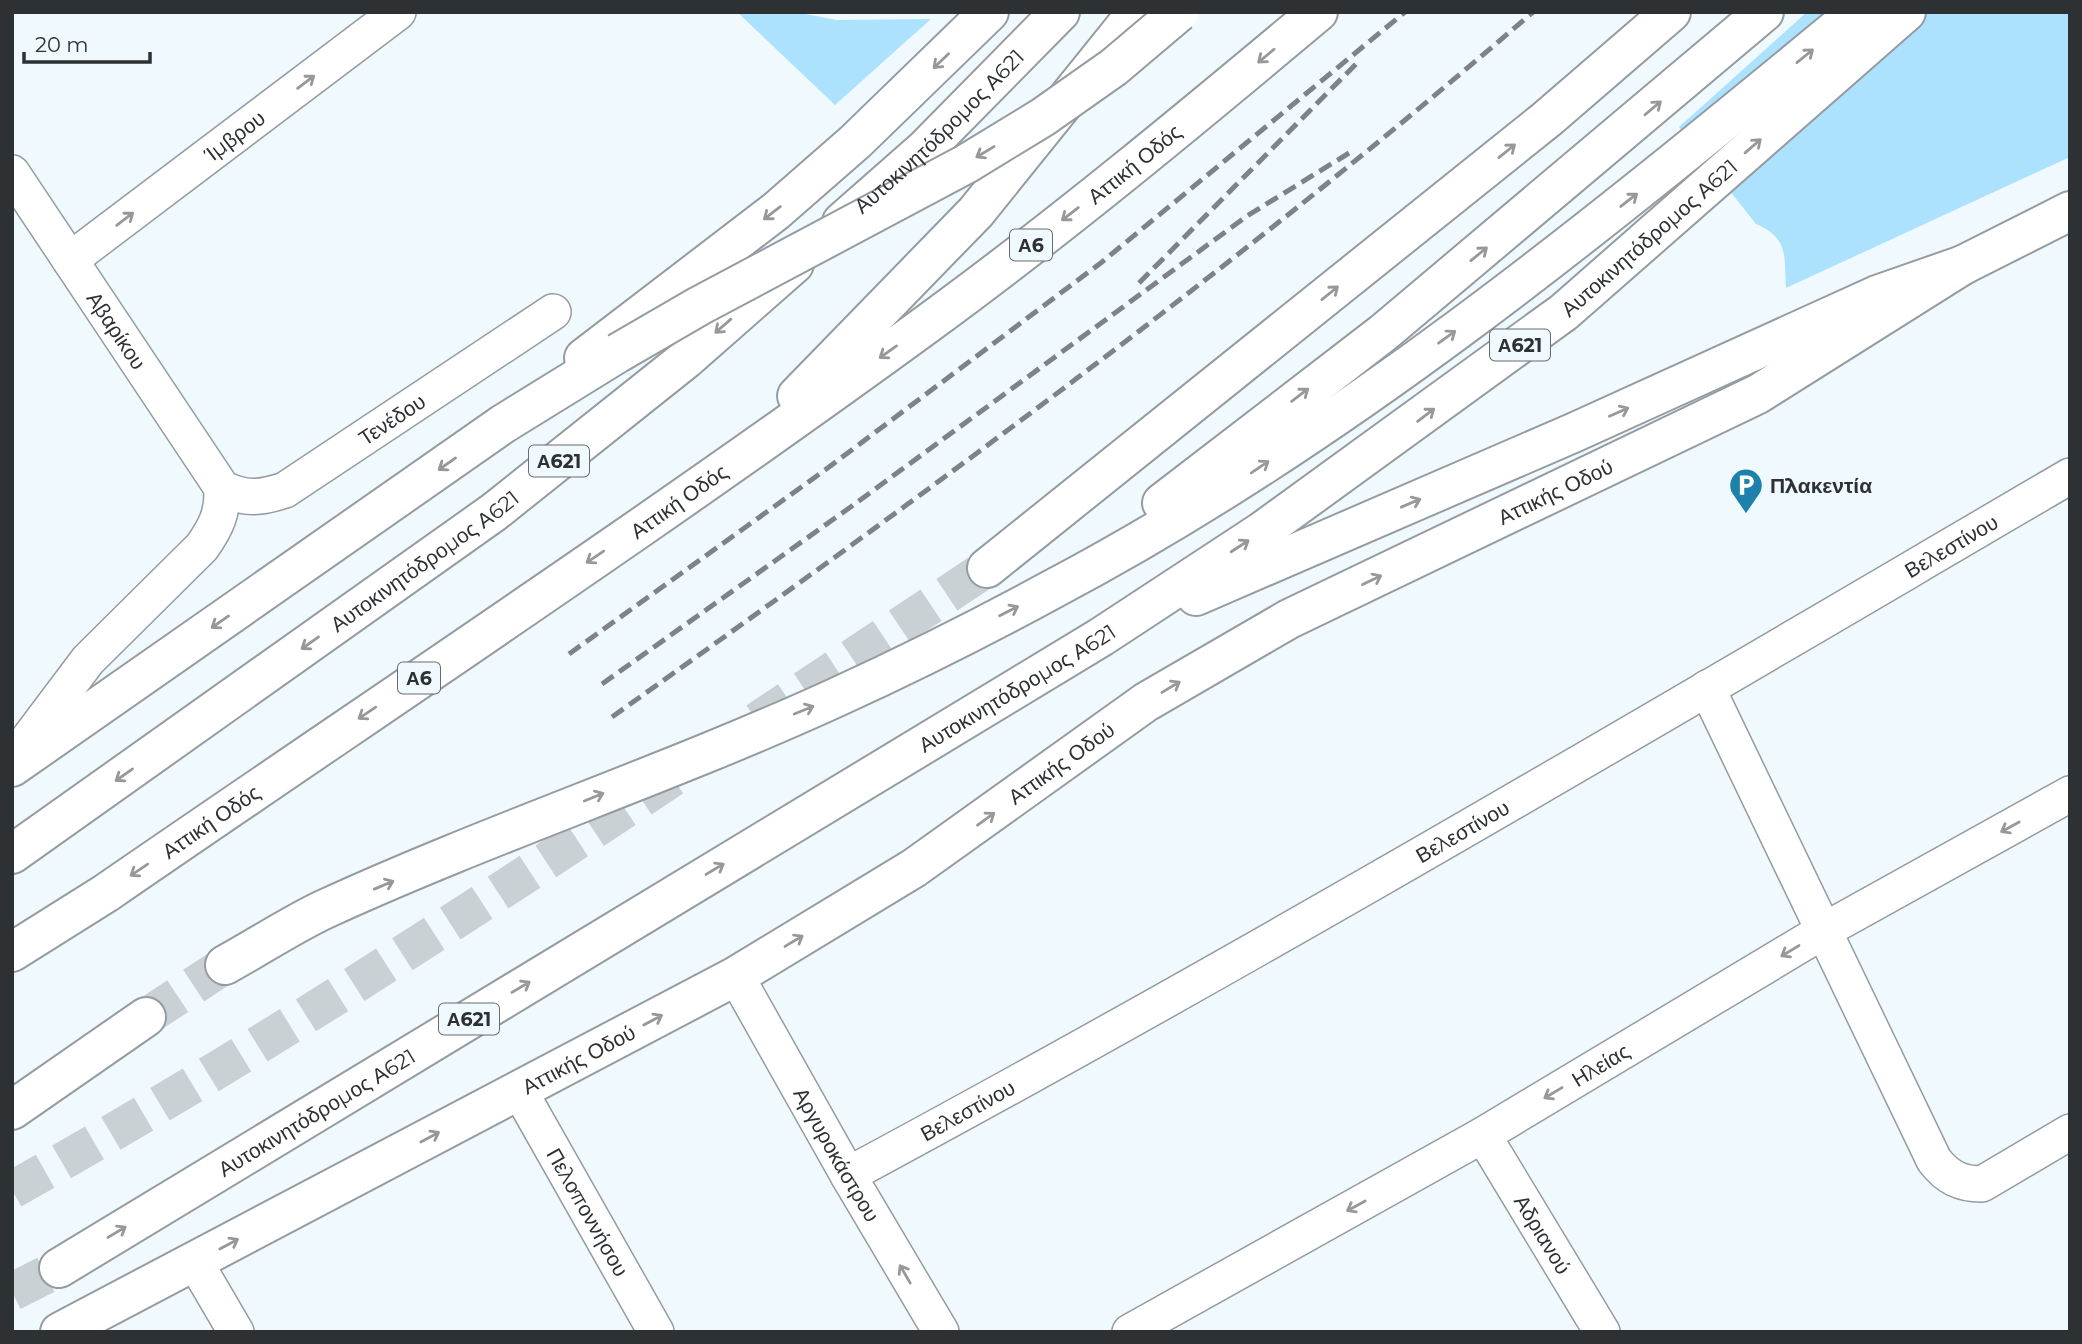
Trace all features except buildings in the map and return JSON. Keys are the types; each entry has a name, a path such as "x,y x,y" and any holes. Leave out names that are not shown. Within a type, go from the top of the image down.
{"main road":[{"path":"503,425 607,339 776,211 855,142 989,12"},
{"name":"Αυτοκινητόδρομος Α621","path":"12,854 494,513 643,393 925,149 1060,12"},
{"path":"732,463 976,212 1137,12"},
{"path":"12,767 503,425 699,306 966,164 1043,117 1114,67 1179,12"},
{"name":"Αττική Οδός","path":"12,952 117,885 732,463 925,326 1056,225 1318,12"},
{"path":"987,568 1547,119 1671,12"},
{"path":"1054,589 1383,333 1764,12"},
{"path":"225,965 321,911 835,698 1054,589 1244,477 1439,343 1632,198 1857,12"},
{"name":"Αυτοκινητόδρομος Α621","path":"59,1268 1101,638 1283,516 1564,312 1906,12"},
{"name":"Αττικής Οδού","path":"60,1332 736,976 914,868 1146,702 1229,652 1289,619 1758,394 1885,311 1963,265 2070,211"},
{"path":"1101,638 1573,432 1877,295 1963,265"},
{"path":"12,1110 146,1017"}],"street":[{"name":"Ίμβρου","path":"70,260 398,12"},
{"name":"Αβαρίκου","path":"12,173 222,488"},
{"name":"Τενέδου","path":"222,488 239,497 261,498 285,490 553,312"},
{"name":"Βελεστίνου","path":"848,1175 1283,933 2070,476"},
{"path":"12,761 88,660 202,547 220,517 222,488"},
{"path":"1707,688 1934,1160 1955,1180 1982,1184 2070,1132"},
{"name":"Ηλείας","path":"1130,1332 1483,1135 1825,930 2070,794"},
{"name":"Αργυροκάστρου","path":"736,976 848,1175 941,1332"},
{"name":"Πελοποννήσου","path":"519,1090 656,1332"},
{"name":"Αδριανού","path":"1483,1135 1602,1332"},
{"path":"195,1262 236,1332"}],"shaded area":[{"path":"737,12 795,12 837,20 931,19 835,105"},
{"path":"1807,12 2070,12 2070,157 1786,288 1783,249 1779,242 1767,229 1756,224 1679,127"}],"tunnel":[{"path":"757,721 987,568"},
{"path":"12,1190 182,1091 349,988 678,774"},
{"path":"146,1017 225,965"},
{"path":"12,1292 59,1268"}],"railway":[{"path":"569,654 825,470 1102,262 1405,12"},
{"path":"612,717 965,462 1196,287 1422,106 1533,12"},
{"path":"1139,283 1356,64"},
{"path":"602,684 852,506 1247,216 1349,153"}],"place":[{"name":"Πλακεντία","path":"1746,515"}]}
